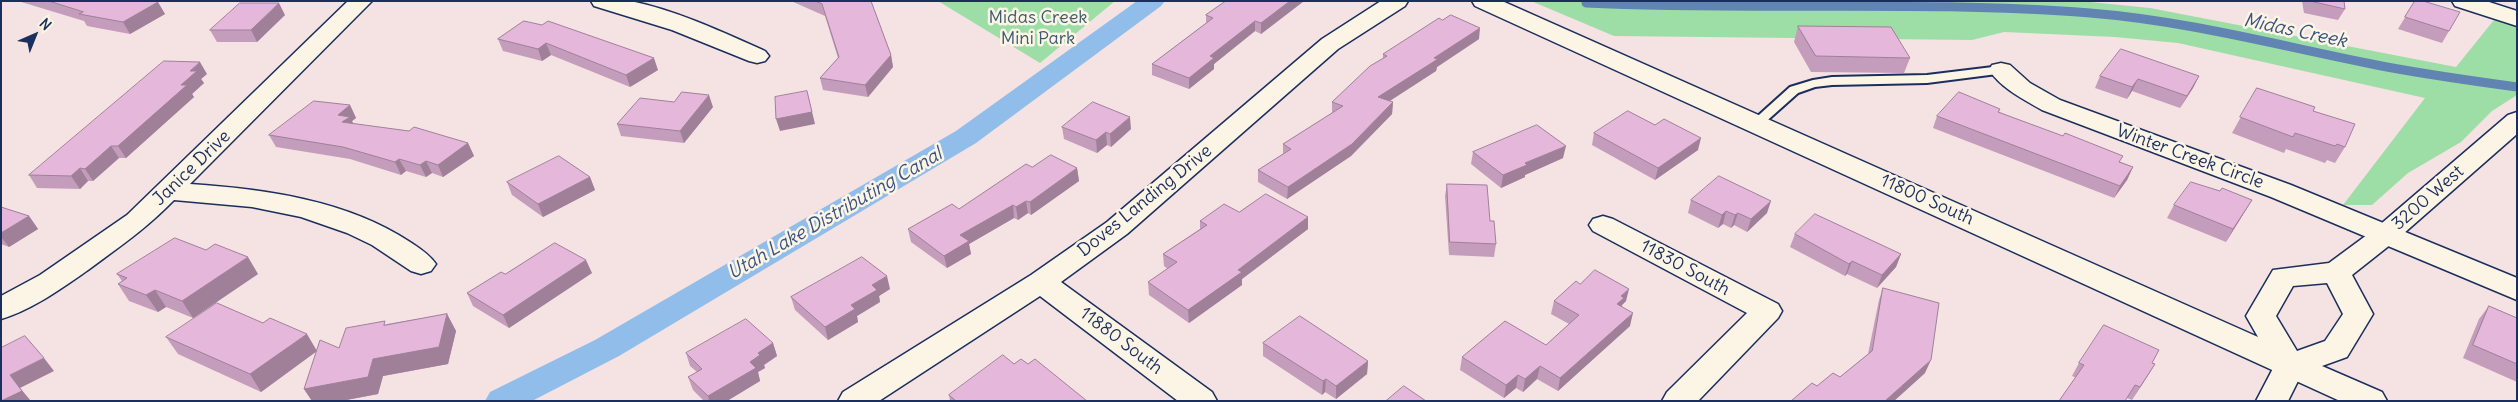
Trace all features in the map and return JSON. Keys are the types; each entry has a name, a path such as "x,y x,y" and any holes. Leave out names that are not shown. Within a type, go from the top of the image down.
{"street":[{"name":"Janice Drive","path":"1,309 94,253 137,221 361,1"},
{"path":"602,1 706,32 757,56"},
{"name":"Doves Landing Drive","path":"854,401 1041,282 1123,223 1330,44 1397,1"},
{"name":"11800 South","path":"1483,1 2371,401"},
{"path":"2463,1 2517,19"},
{"name":"Winter Creek Circle","path":"2001,70 2021,88 2051,106 2281,191 2517,290"},
{"name":"3200 West","path":"2336,272 2385,235 2517,120"},
{"path":"170,190 251,197 322,213 383,239 421,264"},
{"name":"11830 South","path":"1604,225 1767,311 1678,401"},
{"path":"2272,401 2290,365 2336,349 2358,314 2336,272 2283,277 2261,316 2290,365"},
{"name":"11880 South","path":"1041,282 1201,401"}],"lane":[{"path":"1756,123 1794,90 1813,84 1832,81 1926,79 2001,70"}],"green space":[{"name":"Midas Creek Mini Park","path":"938,1 1115,1 1040,63"},
{"path":"1531,1 2080,1 2150,8 2456,67 2494,20 2517,27 2517,95 2492,111 2461,142 2408,173 2372,205 2343,205 2425,98 2178,43 2115,37 2004,32 1972,40 1614,36"}],"building":[{"path":"49,1 158,2 123,22 79,14 83,12"},
{"path":"815,1 871,1 891,55 865,85 820,78 839,57 822,4"},
{"path":"1226,1 1290,1 1261,23 1255,21 1210,56 1214,58 1189,78 1152,64 1213,18 1206,15"},
{"path":"2310,1 2344,1 2345,9"},
{"path":"2415,1 2423,1 2460,12 2449,31 2405,17"},
{"path":"240,3 279,3 251,30 210,30"},
{"path":"1451,15 1480,28 1434,58 1438,59 1378,97 1393,102 1352,144 1288,187 1258,170 1291,149 1283,144 1343,106 1332,102 1370,66 1387,56 1383,54 1439,18 1442,20"},
{"path":"524,21 542,25 548,21 654,58 626,75 546,43 538,49 498,39"},
{"path":"1798,26 1891,27 1910,58 1816,56"},
{"path":"2121,49 2199,76 2187,96 2138,79 2132,87 2100,76"},
{"path":"164,61 200,62 190,71 197,71 181,85 187,85 118,146 111,146 85,169 80,168 71,176 29,175"},
{"path":"2257,88 2315,107 2313,111 2355,124 2345,147 2337,144 2335,146 2295,133 2293,137 2240,117"},
{"path":"807,91 812,112 776,119 775,97"},
{"path":"682,92 709,95 680,131 617,124 640,98 674,102"},
{"path":"1959,92 2000,109 1998,112 2063,136 2065,133 2123,156 2119,162 2133,167 2120,186 1937,116"},
{"path":"314,101 350,105 338,115 350,117 342,122 409,131 414,127 468,143 438,165 426,161 420,165 399,159 395,162 343,147 269,135"},
{"path":"1093,102 1130,117 1110,134 1106,132 1096,140 1062,127"},
{"path":"1628,111 1655,125 1664,119 1701,138 1658,168 1594,133"},
{"path":"1537,125 1566,146 1525,163 1527,165 1503,175 1473,152"},
{"path":"1051,155 1077,168 1030,202 1026,201 1016,207 1013,205 960,235 969,241 944,256 908,229 952,204 959,209 1026,164 1032,167"},
{"path":"559,156 590,177 538,204 507,182"},
{"path":"1719,176 1771,201 1751,219 1738,213 1735,215 1726,211 1722,215 1691,200"},
{"path":"2191,182 2220,191 2222,188 2252,200 2233,229 2174,205"},
{"path":"1447,184 1487,185 1490,221 1494,221 1496,244 1450,242"},
{"path":"1266,194 1308,217 1238,270 1242,272 1188,310 1148,282 1177,262 1163,254 1207,225 1200,221 1224,204 1239,212"},
{"path":"1,207 29,216 1,233"},
{"path":"1815,214 1901,254 1882,275 1852,261 1849,264 1795,234"},
{"path":"175,238 206,250 215,244 248,257 182,301 155,290 146,295 118,284 127,278 117,274"},
{"path":"555,243 586,260 503,315 467,293 501,272 505,274"},
{"path":"862,257 887,276 872,285 877,290 851,305 855,309 825,327 791,297"},
{"path":"1595,270 1629,289 1621,296 1624,298 1617,304 1633,313 1560,378 1540,366 1525,379 1518,375 1506,385 1462,357 1505,321 1546,345 1579,315 1554,301 1576,281 1580,284"},
{"path":"1883,288 1939,303 1931,360 1885,401 1791,401 1812,383 1817,386 1833,373 1840,377 1872,351"},
{"path":"217,303 263,323 270,318 307,334 250,374 166,337"},
{"path":"2489,306 2517,318 2517,364 2473,345"},
{"path":"447,314 439,347 373,359 368,377 304,389 320,340 339,348 346,328 385,321 384,325"},
{"path":"1300,316 1368,361 1336,386 1326,379 1323,381 1263,343"},
{"path":"746,319 773,343 758,353 760,355 750,362 756,368 708,396 688,377 702,369 686,353"},
{"path":"2104,325 2159,350 2152,363 2155,364 2140,387 2135,385 2125,401 2059,401 2084,365 2079,363"},
{"path":"25,336 44,358 10,375 22,391 1,401 1,348"},
{"path":"1003,355 1014,364 1021,359 1028,364 1035,359 1087,401 956,401 949,395"},
{"path":"1404,386 1426,401 1386,401"}],"waterway":[{"name":"Utah Lake Distributing Canal","path":"502,401 607,348 966,137 1153,1"},
{"name":"Midas Creek","path":"1586,3 1712,6 1964,7 2090,13 2165,22 2387,67 2517,87"}]}
